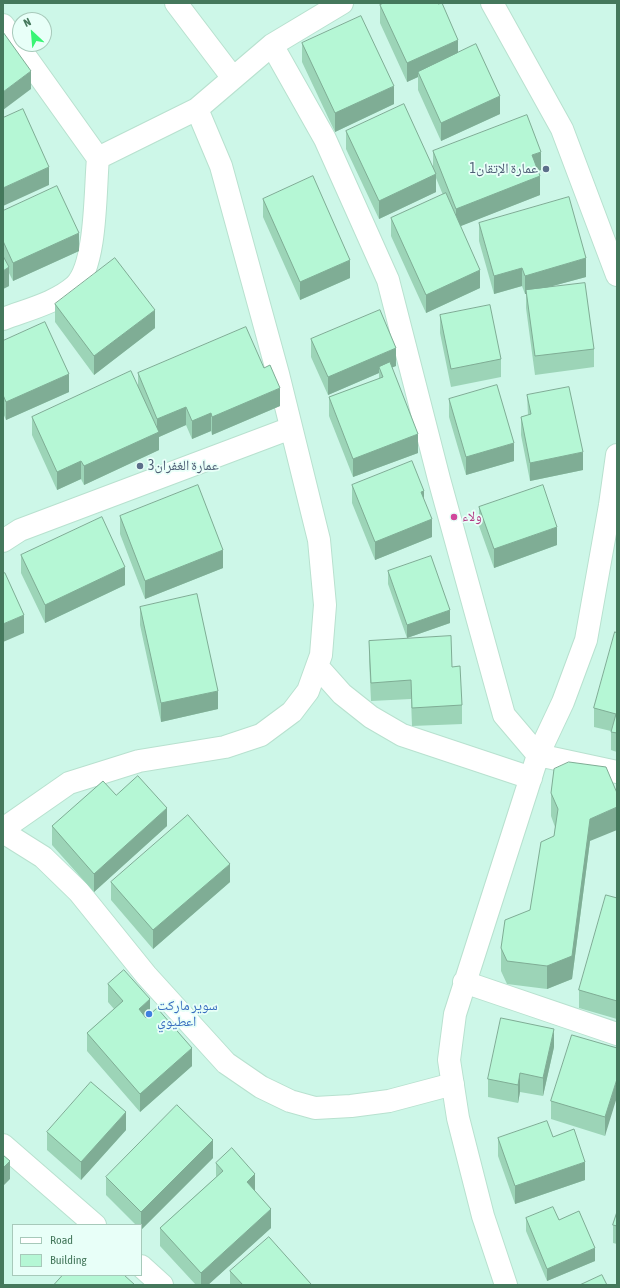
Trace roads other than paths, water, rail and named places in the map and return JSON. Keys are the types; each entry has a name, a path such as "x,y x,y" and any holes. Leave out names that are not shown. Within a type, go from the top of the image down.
{"street":[{"path":"176,3 234,78"},
{"path":"98,158 197,109 272,45 342,3"},
{"path":"492,3 562,128 617,275"},
{"path":"3,26 98,158 90,255 85,272 76,285 62,296 3,320"},
{"path":"272,45 325,139 388,280 439,479 504,715 538,755 617,772"},
{"path":"3,829 69,783 139,761 225,747 261,735 292,712 308,691 321,655 325,605 319,547 291,428 221,166 197,109"},
{"path":"3,541 20,530 291,428"},
{"path":"506,1285 483,1216 458,1118 450,1060 455,1014 538,755 563,702 586,640 614,506 617,455"},
{"path":"317,666 342,694 371,717 402,735 531,778"},
{"path":"3,832 43,857 79,892 146,975 226,1063 260,1087 290,1101 315,1108 351,1106 389,1101 453,1084"},
{"path":"464,982 617,1034"},
{"path":"3,1144 94,1224"},
{"path":"142,1267 162,1285"}],"place":[{"name":"عمارة الإتقان1","path":"546,169"},
{"name":"عمارة الغفران3","path":"140,466"},
{"name":"ولاء","path":"454,517"},
{"name":"سوير ماركت اعطيوي","path":"149,1014"}]}
